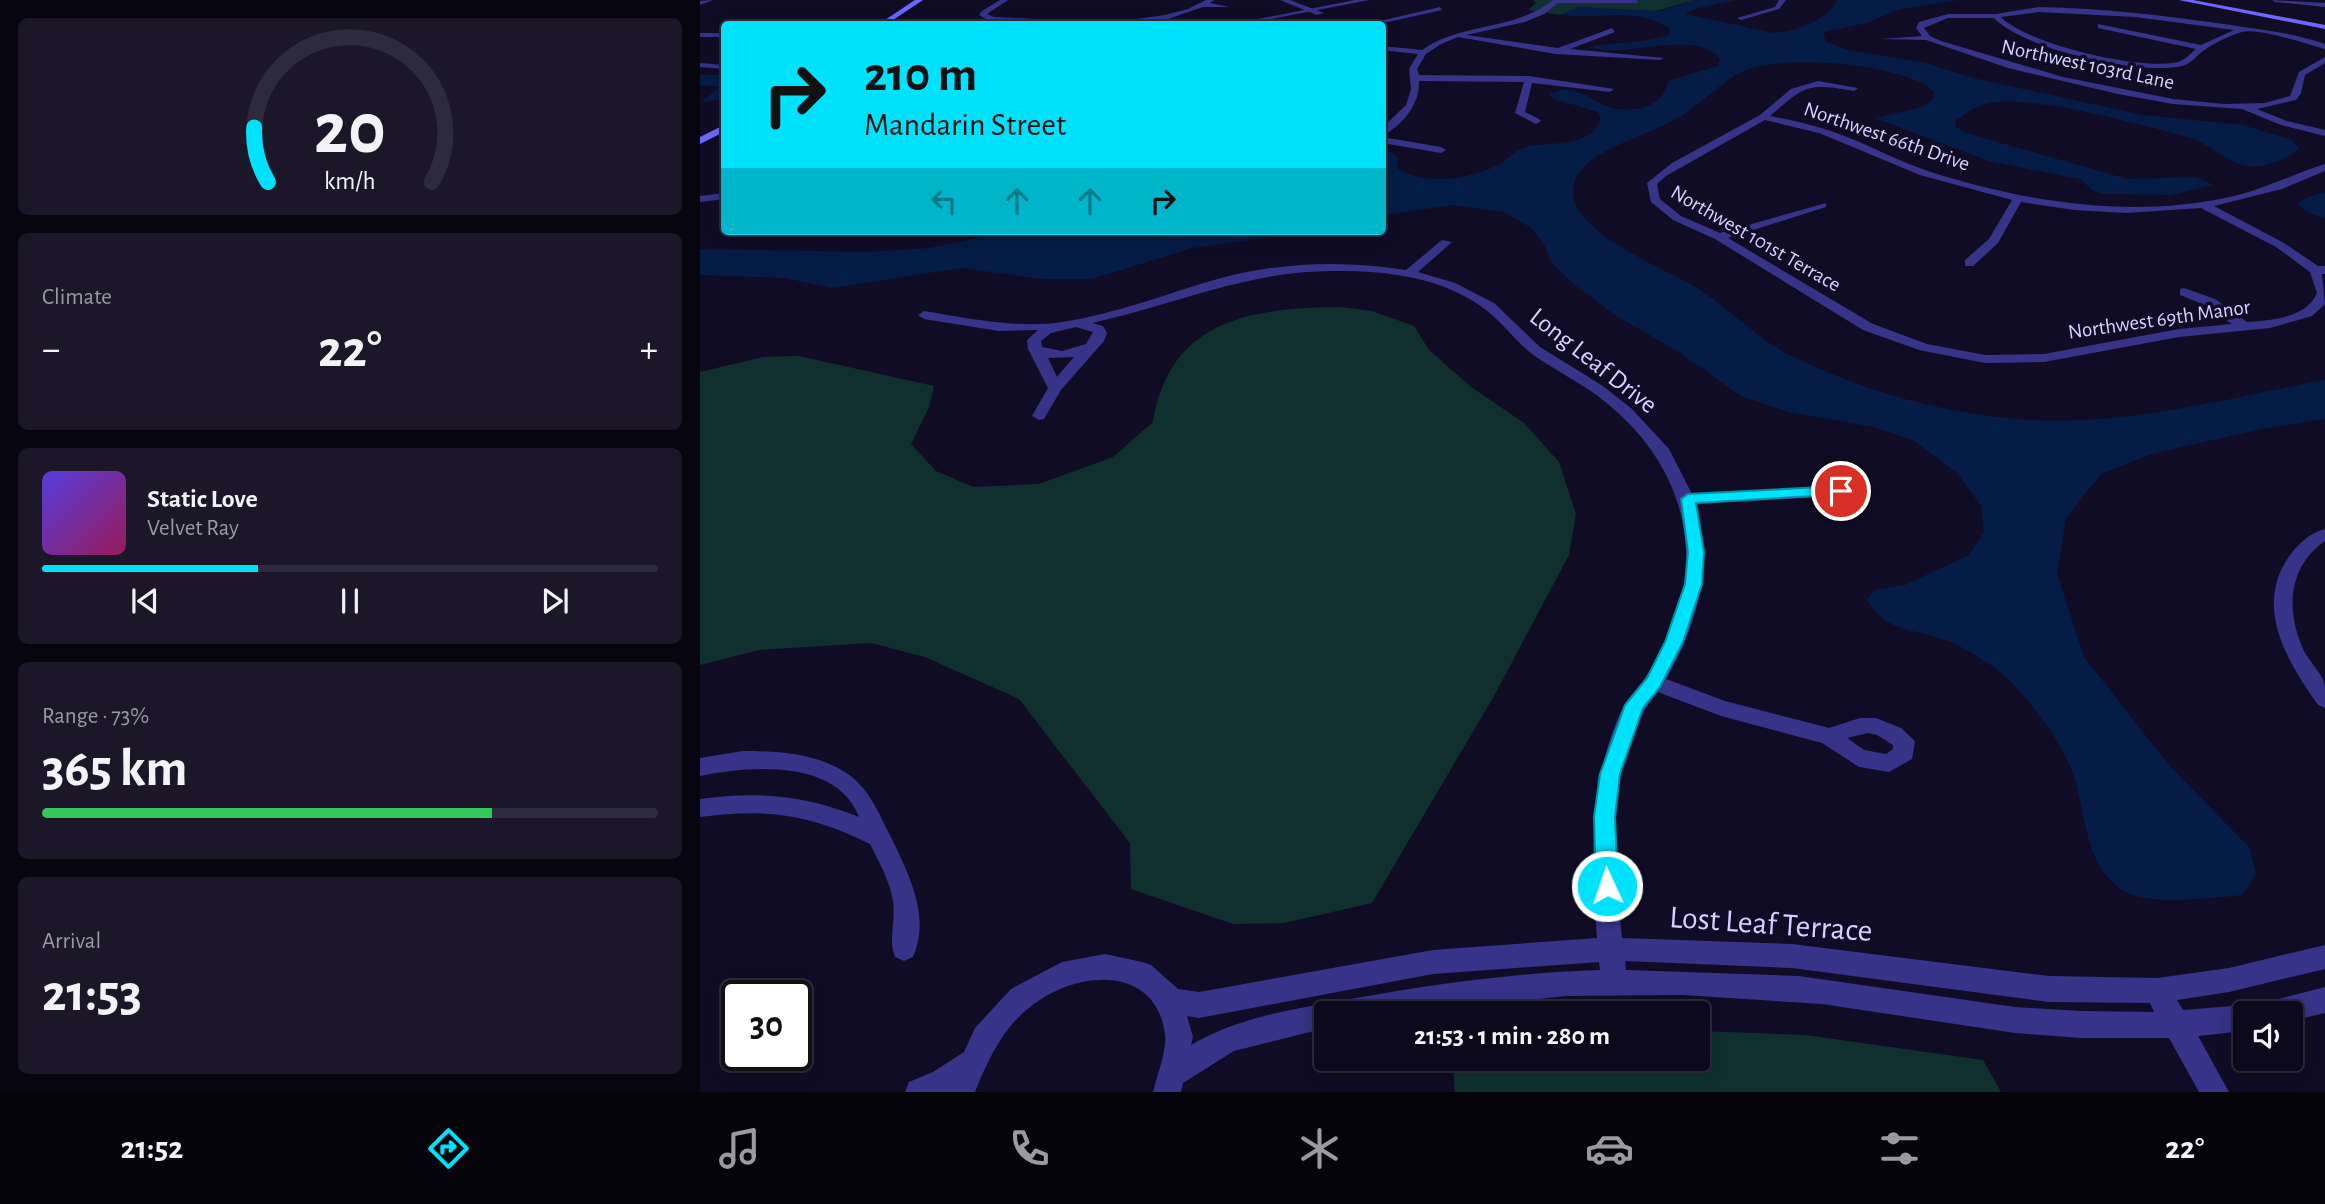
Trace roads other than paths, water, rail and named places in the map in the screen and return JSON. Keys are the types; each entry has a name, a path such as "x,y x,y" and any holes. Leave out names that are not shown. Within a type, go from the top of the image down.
{"main road":[{"path":"888,21 920,0"},
{"path":"902,21 934,0"},
{"path":"2182,0 2325,26"},
{"path":"2197,0 2325,26"},
{"path":"700,130 721,119"},
{"path":"700,141 721,130"}],"street":[{"path":"700,4 709,0"},
{"path":"993,19 983,15 984,12 1005,0"},
{"path":"1283,0 1323,11"},
{"path":"1299,0 1323,11"},
{"path":"1257,21 1323,11 1366,0"},
{"path":"1386,48 1422,52 1458,36 1522,20 1547,10 1556,1 1610,0 1623,5 1635,3 1634,0"},
{"path":"1741,18 1777,8 1783,0"},
{"path":"2275,0 2325,5"},
{"path":"1274,21 1376,1"},
{"path":"2241,30 2202,48 2178,65 2140,64 2039,42 2001,25 1996,16 2004,9 2027,3 2080,1 2143,9 2325,47"},
{"path":"1117,21 1142,20 1207,3 1226,7"},
{"path":"1385,21 1440,9"},
{"name":"Northwest 103rd Lane","path":"1927,38 1920,28 1922,24 1936,18 1962,15 1996,16"},
{"path":"985,21 1030,21"},
{"path":"2101,26 2202,48"},
{"path":"1556,52 1612,30"},
{"path":"700,35 721,34"},
{"path":"1458,36 1556,52 1660,58"},
{"name":"Northwest 103rd Lane","path":"1885,39 1927,38 1972,56 2029,71 2164,99 2245,107"},
{"path":"1386,130 1407,112 1415,99 1416,78 1413,69 1422,52"},
{"path":"2245,107 2293,98 2298,94 2299,79 2325,59"},
{"path":"700,64 721,65"},
{"path":"2309,70 2325,73"},
{"path":"1416,78 1529,79 1610,89"},
{"path":"1529,79 1520,113 1536,121"},
{"name":"Northwest 101st Terrace","path":"1854,88 1825,83 1802,85 1763,117 1724,142 1660,174 1652,183 1655,200 1663,209 1719,237 1868,327 1954,355"},
{"path":"2245,107 2284,123 2325,133"},
{"name":"Northwest 66th Drive","path":"1763,117 1832,134 1953,182 2019,197 2126,208 2204,205 2287,183 2325,167"},
{"path":"1386,141 1441,150"},
{"name":"Northwest 66th Drive","path":"2287,183 2325,155"},
{"path":"700,200 721,196"},
{"path":"1969,263 1994,241 2019,197"},
{"path":"1719,237 1822,205"},
{"path":"2204,205 2280,245 2320,270"},
{"path":"1408,274 1446,242"},
{"name":"Long Leaf Drive","path":"1055,326 1157,301 1220,280 1284,269 1349,267 1408,274 1446,286 1486,304 1528,344 1606,394 1664,452 1688,499 1696,552 1693,584 1687,612 1654,682 1635,705 1610,774 1605,817 1614,982"},
{"name":"Northwest 69th Manor","path":"1954,355 1985,359 2044,358 2121,342 2290,320 2319,303 2323,293 2320,270"},
{"path":"2184,292 2210,302 2244,327"},
{"name":"Long Leaf Drive","path":"1039,416 1055,388 1096,341 1157,301"},
{"path":"924,315 999,327 1055,326"},
{"path":"999,327 1036,349 1066,354 1096,341 1098,329 1076,323"},
{"path":"1055,326 1038,335 1036,349 1055,388"},
{"path":"1688,499 1841,491"},
{"path":"2325,534 2299,553 2288,572 2282,593 2283,616 2290,642 2306,673 2325,699"},
{"path":"1654,682 1721,708 1829,736"},
{"path":"700,767 744,760 783,761 815,767 842,780 865,804 905,890 909,912 904,949"},
{"path":"700,808 759,802 793,804 842,819 879,837"},
{"name":"Lost Leaf Terrace","path":"1170,1000 1199,1005 1433,962 1611,949 1792,956 2049,989 2157,991 2229,980 2325,957"},
{"path":"961,1092 968,1065 980,1039 1018,998 1040,983 1073,970 1116,966 1139,972 1158,985 1170,1000 1180,1030 1171,1082"},
{"path":"1416,1001 1503,988 1614,982 1800,989 1980,1016 2063,1024 2180,1026 2233,1019"},
{"path":"2157,991 2180,1026 2215,1092"},
{"path":"2303,1005 2325,1000"},
{"path":"1171,1082 1202,1050 1236,1034 1314,1018"},
{"path":"919,1092 943,1082 968,1065"}],"water":[{"path":"1694,0 1735,0 1694,9 1685,14 1773,33 1810,24 1827,13 1837,0 1959,0 1900,9 1867,23 1823,32 1826,42 1848,50 1926,63 1973,78 2143,115 2243,125 2291,140 2299,148 2278,161 2263,166 2251,166 2232,160 2192,138 2060,107 2008,101 1984,104 1956,120 1955,126 1966,133 2127,179 2196,177 2214,185 2170,195 2105,194 2093,191 2080,179 1989,161 1875,118 1923,107 1933,99 1934,91 1918,81 1869,68 1840,64 1783,63 1741,72 1681,116 1596,157 1578,174 1573,191 1578,210 1604,236 1703,292 1777,348 1824,371 1931,406 2005,418 2110,418 2172,410 2325,380 2325,419 2262,429 2151,454 2101,474 2066,518 2057,574 2084,657 2168,764 2250,848 2256,875 2242,895 2162,900 2132,895 2121,889 2098,863 2075,780 2063,752 2025,697 2007,678 1979,657 1948,641 1892,624 1875,611 1867,599 1875,590 1905,585 1969,555 1984,532 1981,506 1958,474 1913,440 1874,427 1788,412 1741,396 1679,352 1615,315 1576,286 1551,262 1544,244 1530,227 1503,212 1453,205 1386,215 1386,152 1391,152 1398,158 1397,168 1408,174 1435,179 1466,176 1493,167 1523,148 1570,142 1589,135 1596,128 1601,118 1598,112 1554,99 1549,94 1570,90 1606,106 1636,109 1660,98 1668,81 1718,66 1720,60 1710,50 1696,46 1623,50 1592,48 1651,40 1670,34 1670,29 1658,22 1631,16 1561,15 1579,7 1661,11"},
{"path":"700,75 721,75 721,99 700,103 720,87 700,85"},
{"path":"2325,192 2325,218 2308,213 2297,204 2308,197"},
{"path":"992,235 1285,235 1192,248 1092,279 1043,279 961,268 831,288 785,278 700,275 700,249 868,252 929,248"}]}
